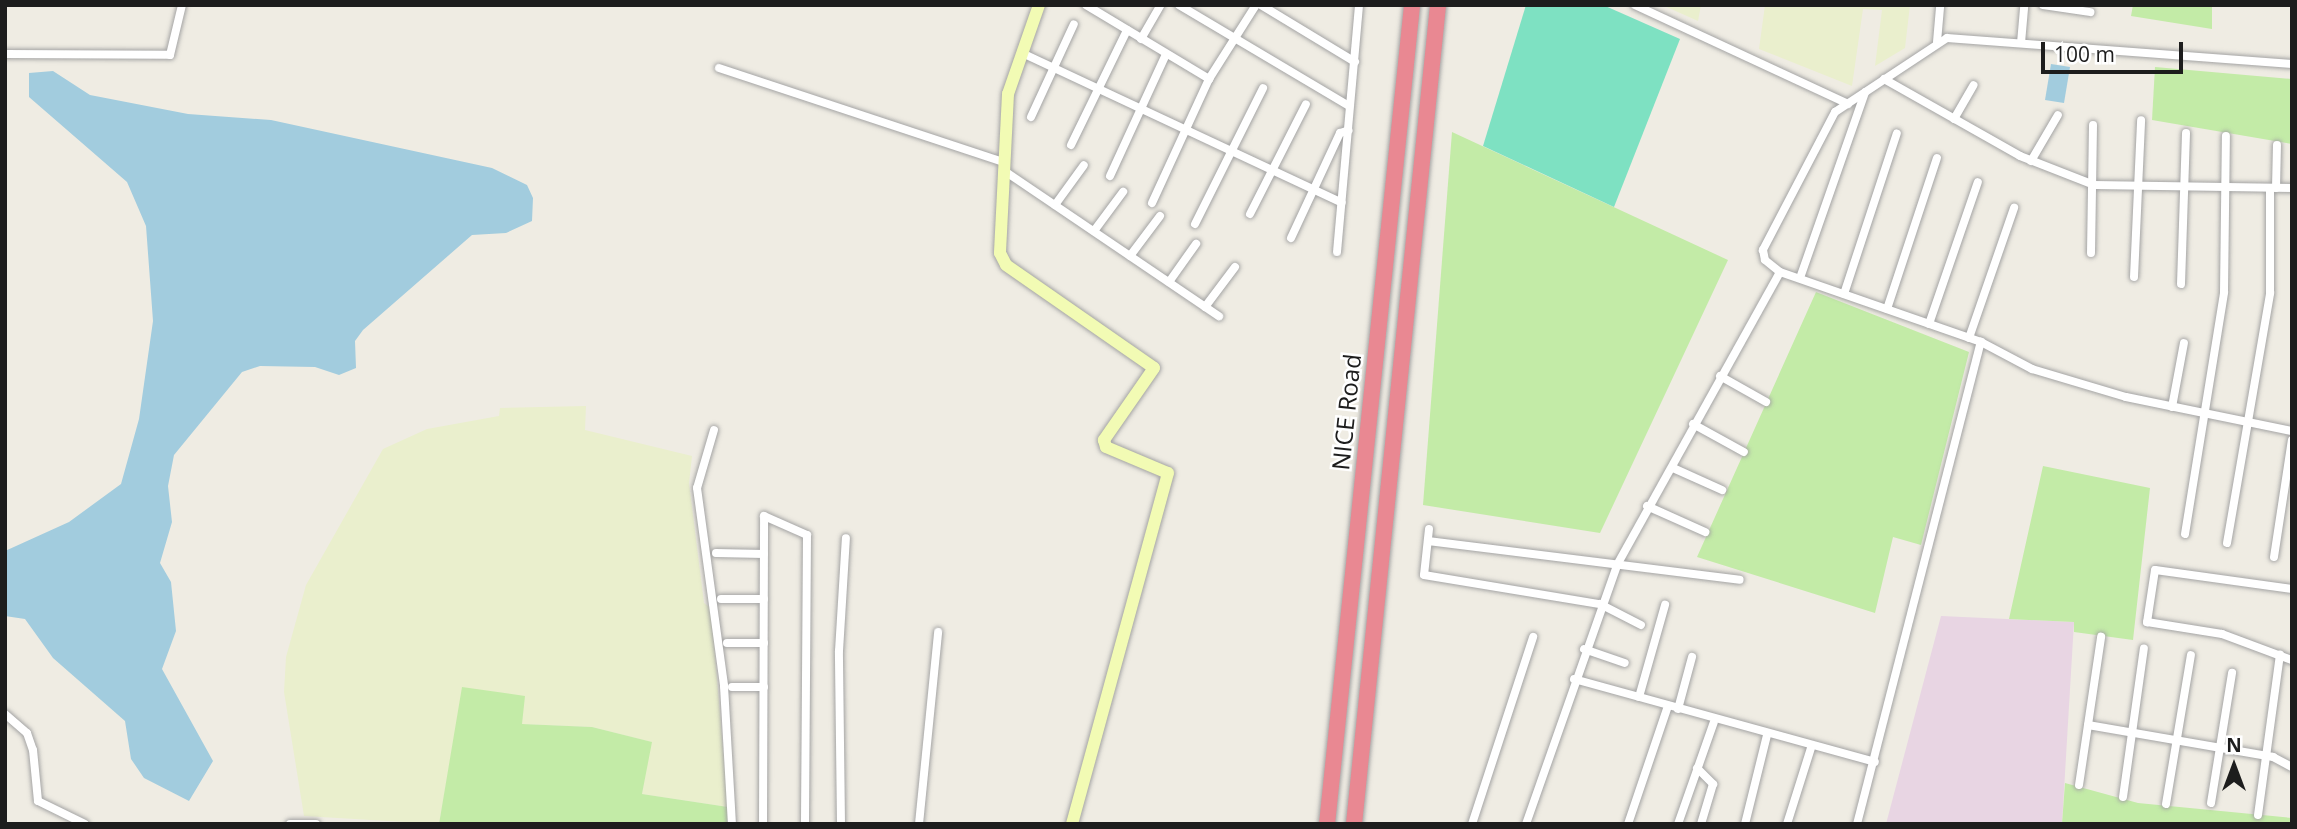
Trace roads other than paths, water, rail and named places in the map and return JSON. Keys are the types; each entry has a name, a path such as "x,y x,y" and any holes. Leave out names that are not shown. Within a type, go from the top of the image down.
{"highway":[{"name":"NICE Road","path":"1327,824 1412,5"},
{"name":"NICE Road","path":"1354,824 1438,5"}],"street":[{"path":"5,54 170,55 182,5"},
{"path":"1039,5 1008,94 1001,164 1000,253 1006,265 1154,368 1107,431 1106,447 1168,473 1072,824"},
{"path":"1086,5 1209,79"},
{"path":"1141,39 1161,5"},
{"path":"1179,5 1349,106"},
{"path":"1152,203 1209,79 1259,5 1356,62"},
{"path":"1337,253 1359,5"},
{"path":"1937,42 1940,5"},
{"path":"2021,43 2024,5"},
{"path":"2043,5 2090,12"},
{"path":"1637,6 1848,104"},
{"path":"1031,117 1073,24"},
{"path":"1071,145 1127,30"},
{"path":"2292,64 2021,43 1937,42 1835,112 1774,221 1763,250 1765,260 1780,272 1981,342 2032,369 2172,407 2292,431"},
{"path":"1022,53 1342,203"},
{"path":"1110,176 1166,54"},
{"path":"719,68 1001,164 1055,205 1219,316"},
{"path":"1884,79 2031,161 2094,185 2292,188"},
{"path":"1954,119 1974,85"},
{"path":"1195,224 1229,151 1263,88"},
{"path":"1800,278 1865,92"},
{"path":"1250,214 1306,104"},
{"path":"2031,161 2058,115"},
{"path":"2134,277 2141,120"},
{"path":"2091,253 2093,125"},
{"path":"1291,238 1340,133 1349,130"},
{"path":"1844,293 1897,133"},
{"path":"2181,284 2182,186 2186,133"},
{"path":"2185,534 2200,413 2224,292 2226,136"},
{"path":"2227,542 2245,422 2270,293 2277,145"},
{"path":"1887,309 1937,158"},
{"path":"1055,205 1084,165"},
{"path":"1929,324 1978,182"},
{"path":"1094,231 1123,192"},
{"path":"1969,338 2014,208"},
{"path":"1130,256 1160,216"},
{"path":"1169,282 1196,244"},
{"path":"1205,307 1235,267"},
{"path":"1526,824 1584,649 1617,565 1647,506 1673,468 1693,424 1780,272"},
{"path":"1857,824 1981,342"},
{"path":"2172,407 2185,343"},
{"path":"1720,376 1766,402"},
{"path":"1693,424 1744,453"},
{"path":"713,429 697,488 724,686 733,824"},
{"path":"2274,557 2292,440"},
{"path":"1673,468 1722,490"},
{"path":"1647,506 1705,532"},
{"path":"763,824 764,516 807,535 805,824"},
{"path":"1429,529 1424,575 1600,604 1641,625"},
{"path":"841,824 839,651 846,538"},
{"path":"1428,541 1740,580"},
{"path":"716,554 764,554"},
{"path":"2292,589 2155,570 2147,622 2222,634 2292,660"},
{"path":"721,599 764,599"},
{"path":"1639,697 1665,605"},
{"path":"919,824 938,632"},
{"path":"2079,785 2101,637"},
{"path":"1472,824 1533,638"},
{"path":"727,643 764,643"},
{"path":"2123,797 2144,648"},
{"path":"1584,649 1625,663"},
{"path":"2166,804 2191,655"},
{"path":"2258,815 2280,655"},
{"path":"1678,709 1692,657"},
{"path":"2211,803 2232,673"},
{"path":"1574,679 1714,722 1875,762"},
{"path":"732,687 764,687"},
{"path":"1628,824 1668,706"},
{"path":"5,714 27,733 38,801 85,824"},
{"path":"1678,824 1714,722"},
{"path":"2088,725 2266,755 2292,767"},
{"path":"1745,824 1767,735"},
{"path":"1787,824 1811,748"},
{"path":"1696,768 1713,784 1701,824"},
{"path":"290,824 316,824"}],"water":[{"path":"2051,64 2070,67 2064,103 2045,100"},
{"path":"53,71 90,95 188,114 271,120 492,168 527,185 533,198 532,221 506,233 472,235 363,330 355,341 356,368 339,375 315,367 260,366 242,372 174,455 168,486 172,522 160,563 171,582 176,631 162,669 213,761 189,801 144,778 131,759 125,721 53,658 25,619 5,616 5,551 69,522 121,484 139,419 153,321 146,226 127,182 29,97 29,73"}]}
